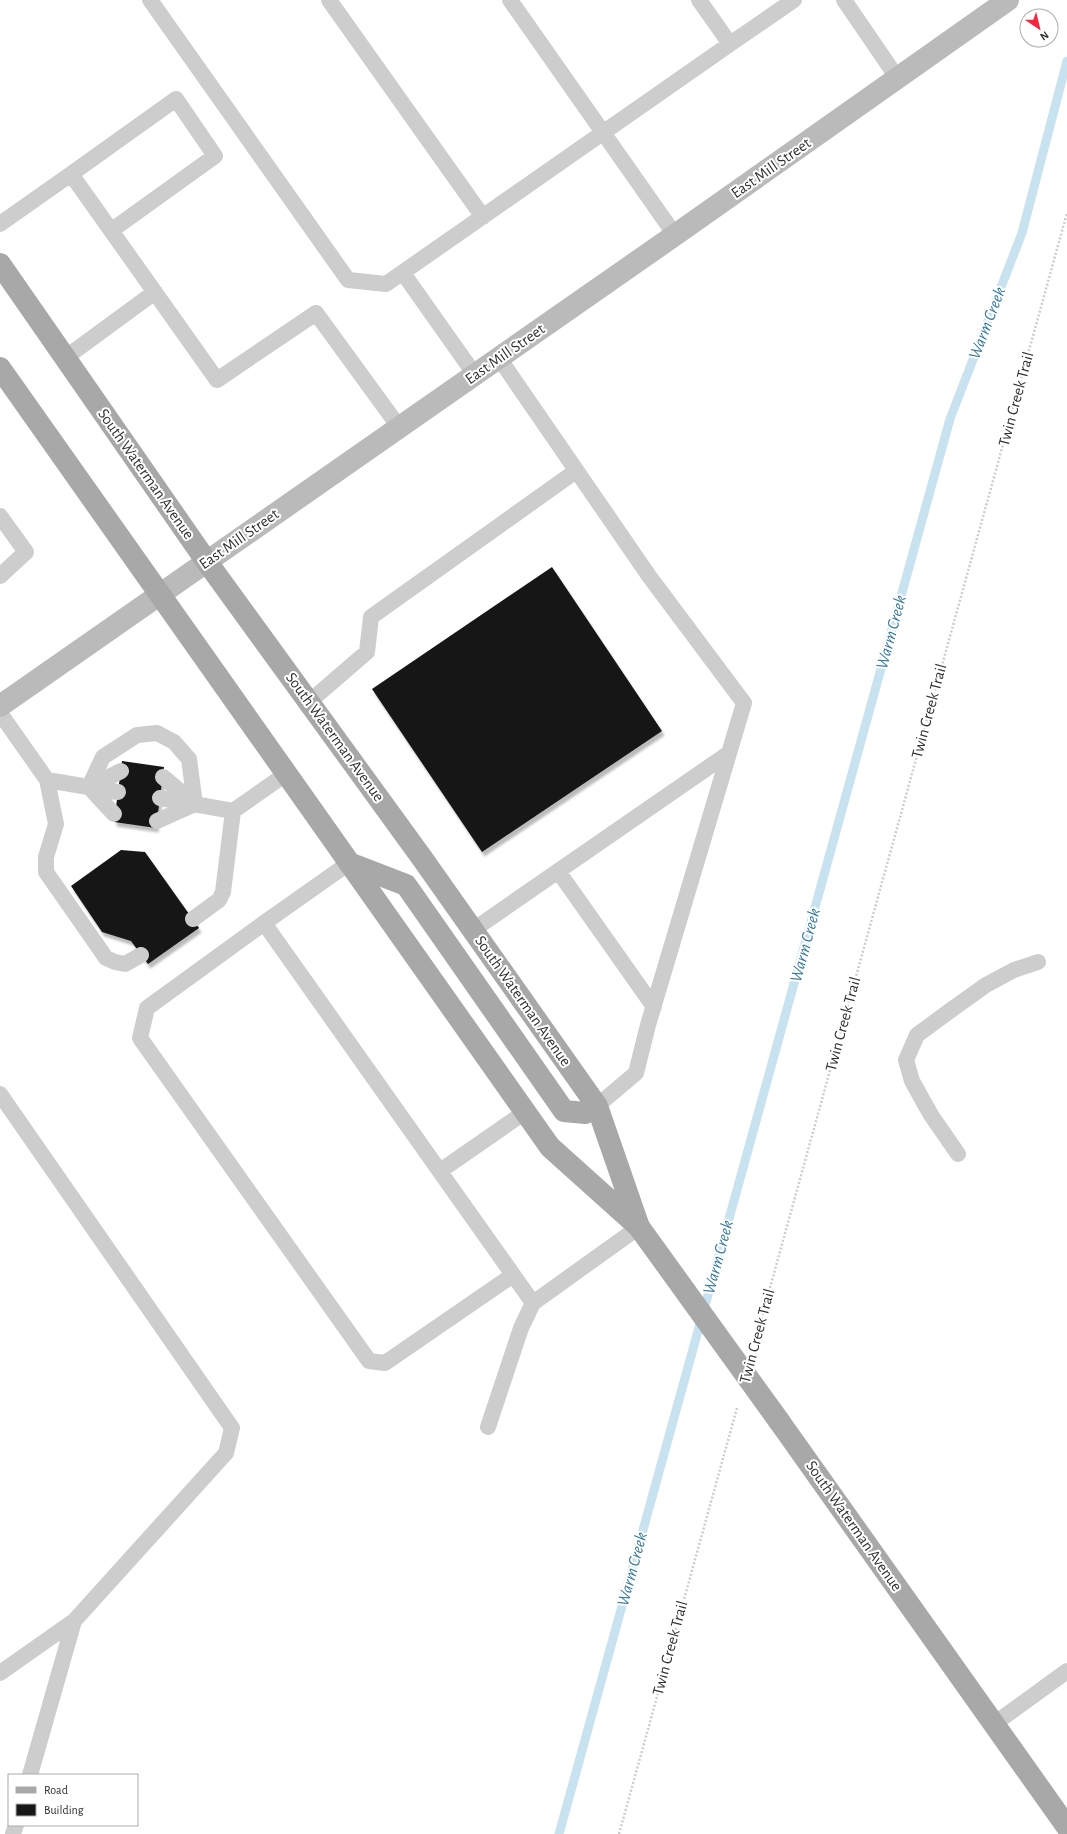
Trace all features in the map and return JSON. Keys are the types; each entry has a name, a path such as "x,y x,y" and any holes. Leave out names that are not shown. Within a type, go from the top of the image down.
{"main road":[{"name":"East Mill Street","path":"0,706 675,236 1008,0"},
{"name":"South Waterman Avenue","path":"0,264 207,562 473,930 597,1106 639,1226"},
{"name":"South Waterman Avenue","path":"3,377 550,1147 639,1226 1067,1827"},
{"path":"349,863 406,885 564,1112 585,1114 597,1106"}],"lane":[{"path":"150,0 348,280 386,284 794,0"},
{"path":"329,0 483,217"},
{"path":"510,0 675,236"},
{"path":"699,0 730,44"},
{"path":"844,0 898,79"},
{"path":"0,224 176,99 215,156 112,230"},
{"path":"71,174 217,380 316,313 400,427"},
{"path":"403,273 475,375"},
{"path":"65,358 155,292"},
{"path":"499,358 649,576 744,703 654,1007 636,1073 597,1106"},
{"path":"309,702 367,652 371,618 576,471"},
{"path":"0,516 26,552 0,576"},
{"path":"0,712 47,780 56,824 46,857 46,872 106,958 114,962 126,964 141,955"},
{"path":"89,787 103,757 137,735 157,733 174,742 189,759 195,804"},
{"path":"473,930 729,753"},
{"path":"89,787 121,771"},
{"path":"160,798 233,811 286,774"},
{"path":"163,777 195,804"},
{"path":"47,780 118,792"},
{"path":"89,787 114,814"},
{"path":"157,821 195,804"},
{"path":"192,919 219,900 223,892 233,811"},
{"path":"349,863 147,1008 140,1038 369,1361 385,1363 513,1275"},
{"path":"558,871 654,1007"},
{"path":"264,923 533,1303"},
{"path":"958,1154 927,1108 912,1081 906,1060 917,1035 986,985 1014,970 1038,962"},
{"path":"0,1094 232,1428 226,1453 74,1621 0,1673"},
{"path":"440,1172 525,1112"},
{"path":"488,1427 521,1328 533,1303 639,1226"},
{"path":"30,1774 74,1621"},
{"path":"994,1724 1067,1671"}],"path":[{"name":"Twin Creek Trail","path":"755,1342 1067,213"},
{"name":"Twin Creek Trail","path":"619,1834 738,1404"}],"building":[{"path":"552,567 662,731 482,852 372,689"},
{"path":"122,761 164,767 156,828 114,822"},
{"path":"121,850 145,852 199,928 148,964 131,941 102,932 71,886"}],"waterway":[{"name":"Warm Creek","path":"559,1834 950,419 1022,233 1067,61"}]}
